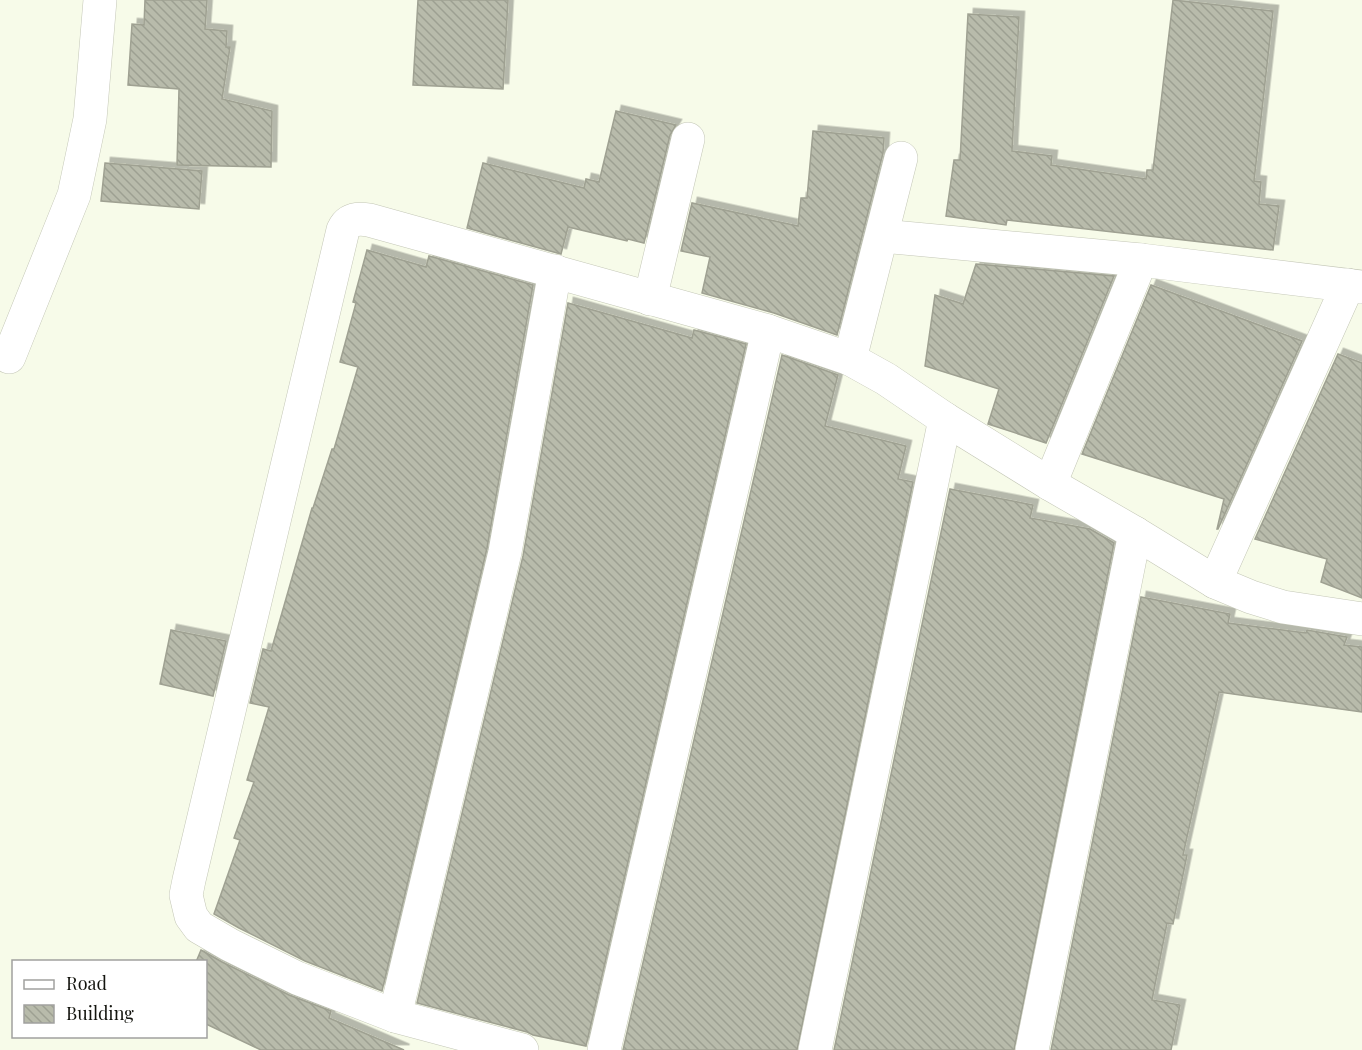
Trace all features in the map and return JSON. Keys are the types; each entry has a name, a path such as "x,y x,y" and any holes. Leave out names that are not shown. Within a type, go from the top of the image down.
{"street":[{"path":"9,357 74,195 90,119 100,0"},
{"path":"650,299 688,139"},
{"path":"850,359 901,158"},
{"path":"522,1050 395,1016 297,978 199,927 191,916 188,906 186,895 189,880 346,224 357,219 369,220 768,331 850,359 886,379 945,419 1050,484 1215,582 1283,607 1362,619"},
{"path":"882,236 1141,260 1355,286 1215,582"},
{"path":"1050,484 1141,260"},
{"path":"395,1016 505,552 555,271"},
{"path":"604,1050 768,331"},
{"path":"815,1050 945,419"},
{"path":"1032,1050 1135,533"}],"building":[{"path":"145,0 207,0 205,29 227,31 226,47 230,47 222,99 272,111 271,167 177,165 179,89 128,85 132,24 144,25"},
{"path":"418,0 508,0 503,89 413,85"},
{"path":"1173,0 1273,11 1254,181 1261,182 1259,204 1279,206 1273,250 1007,220 1006,225 946,216 954,160 960,160 968,14 1019,17 1012,151 1052,156 1051,165 1146,179 1147,170 1153,170"},
{"path":"616,111 676,125 670,135 644,243 568,227 561,254 467,228 483,163 584,188 586,179 599,182"},
{"path":"813,131 884,138 883,153 837,335 774,313 702,293 710,257 681,251 692,203 798,226 801,198 807,198"},
{"path":"105,163 202,171 199,209 101,201"},
{"path":"367,250 426,267 429,256 533,285 487,548 382,991 305,961 214,914 240,840 234,838 254,782 247,780 269,707 250,703 263,649 271,651 312,508 332,449 334,449 358,367 340,362"},
{"path":"976,264 1114,276 1046,443 988,424 999,389 925,366 935,295 963,304"},
{"path":"1151,285 1302,341 1218,529 1224,499 1082,454"},
{"path":"568,303 692,338 694,330 746,344 586,1046 533,1035 417,1003 523,556"},
{"path":"1338,354 1362,363 1362,598 1321,582 1327,559 1255,539"},
{"path":"782,355 838,375 825,426 906,446 898,479 913,482 797,1050 623,1050"},
{"path":"950,489 1033,505 1030,518 1090,529 1114,543 1014,1050 834,1050"},
{"path":"1141,597 1230,614 1228,623 1306,633 1307,630 1347,637 1344,645 1362,647 1362,712 1219,692 1183,855 1187,855 1173,924 1167,923 1152,1000 1180,1005 1171,1050 1051,1050"},
{"path":"171,630 226,641 213,696 160,684"},
{"path":"201,950 289,995 331,1011 329,1018 404,1050 261,1050 207,1024 207,960 197,960"}]}
